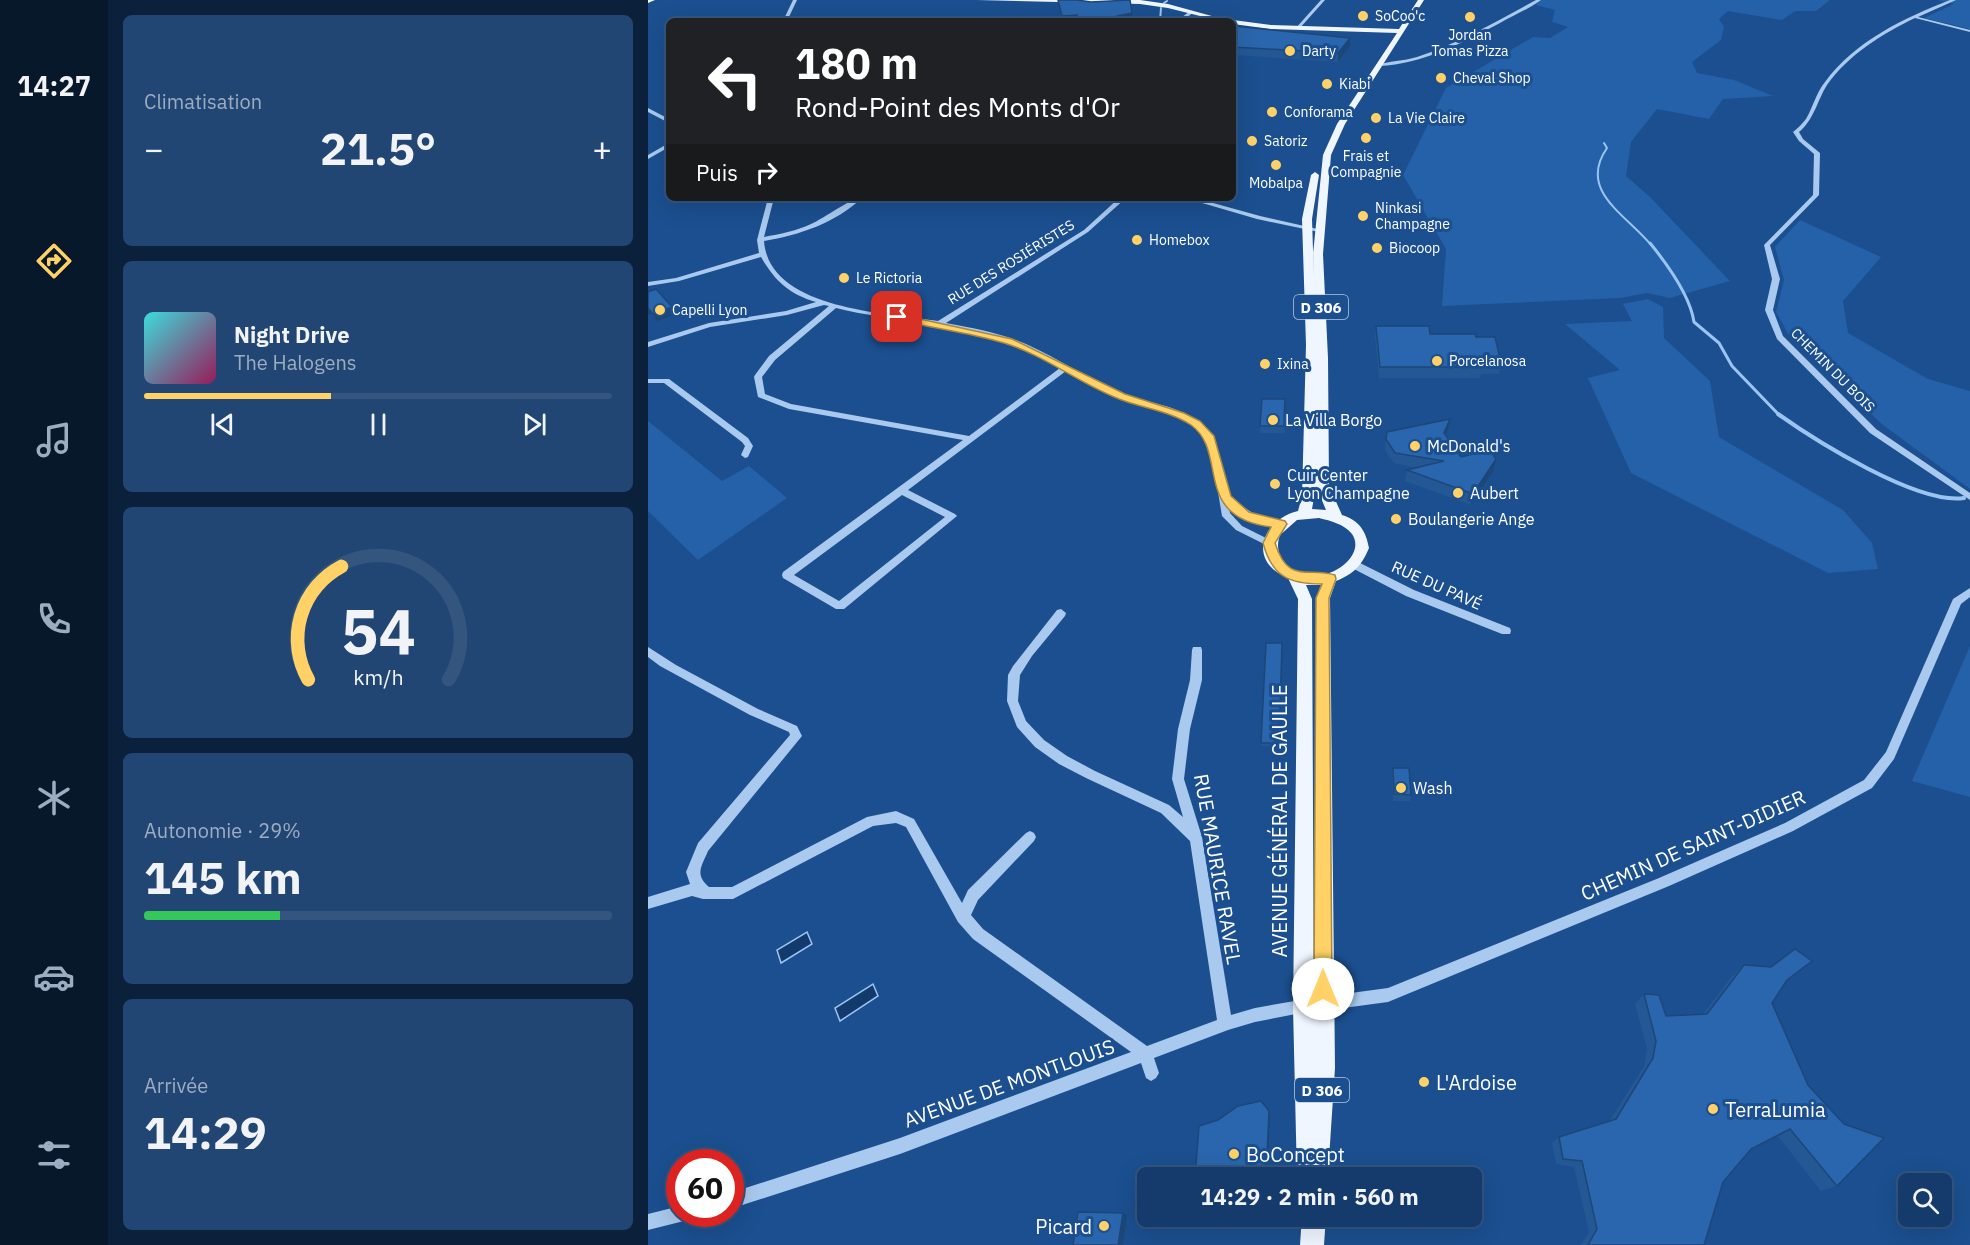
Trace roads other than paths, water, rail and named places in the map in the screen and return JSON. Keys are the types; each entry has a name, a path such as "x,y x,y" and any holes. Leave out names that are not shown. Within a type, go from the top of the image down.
{"main road":[{"path":"980,0 1140,2 1215,18"},
{"name":"D 306","path":"1304,514 1309,496 1313,229 1318,157 1325,138 1370,64 1394,28 1421,0"},
{"path":"1236,22 1297,28 1394,28"},
{"path":"1326,28 1394,28"},
{"name":"D 306","path":"1335,515 1322,486 1313,229 1327,155 1335,134 1379,65 1394,28"},
{"path":"1304,514 1335,515 1352,524 1362,538 1364,548 1356,565 1330,579 1306,579 1294,576 1275,562 1269,543 1273,533 1281,524 1304,514"},
{"name":"AVENUE GÉNÉRAL DE GAULLE","path":"1294,576 1305,599 1313,969 1313,1005 1304,1068 1308,1167"},
{"name":"AVENUE GÉNÉRAL DE GAULLE","path":"1313,969 1323,598 1330,579"},
{"name":"AVENUE GÉNÉRAL DE GAULLE","path":"1313,1005 1324,1068 1317,1167"},
{"path":"1312,1227 1312,1245"}],"street":[{"path":"786,18 795,0"},
{"path":"1297,28 1323,0"},
{"path":"1379,65 1395,64 1420,57 1487,27 1539,0"},
{"name":"CHEMIN DU BOIS","path":"1954,0 1914,17 1868,46 1828,80 1819,93 1815,109 1807,124 1796,132 1801,141 1817,153 1816,195 1767,245 1776,279 1769,310 1780,337 1873,430 1970,497"},
{"path":"1183,18 1192,12"},
{"path":"1914,17 1970,31"},
{"path":"648,110 666,119"},
{"path":"648,157 666,147"},
{"path":"770,201 762,222 760,240 763,254 773,272 785,283 822,303 939,324 1009,341 1034,351 1064,369 1122,396 1180,415 1196,424 1208,436 1225,498 1225,514 1239,528 1269,543"},
{"path":"760,240 793,234 820,225 855,201"},
{"name":"RUE DES ROSIÉRISTES","path":"939,324 1086,231 1120,201"},
{"path":"1196,201 1222,210 1313,229"},
{"path":"648,284 677,280 763,254"},
{"path":"648,345 710,325 777,315 822,303"},
{"path":"834,306 772,358 758,377 761,395 789,406 971,439"},
{"path":"902,491 952,516 840,606 787,575 1064,369"},
{"path":"648,381 666,381 736,434 749,446 745,455"},
{"path":"1225,498 1244,515 1259,521 1281,524"},
{"name":"RUE DU PAVÉ","path":"1356,565 1410,592 1506,631"},
{"name":"CHEMIN DE SAINT-DIDIER","path":"1313,1005 1388,995 1664,882 1789,827 1868,784 1890,755 1957,602 1970,592"},
{"path":"1060,613 1014,674 1012,706 1026,732 1048,750 1167,810 1196,837"},
{"name":"RUE MAURICE RAVEL","path":"1197,650 1196,680 1184,729 1178,779 1196,837 1225,1024"},
{"path":"651,659 778,724 793,729 796,736 703,847 693,872 696,884 706,893"},
{"path":"648,903 692,890 706,893 733,893 871,821 896,816 910,823 963,917 978,934 1146,1054 1151,1073"},
{"path":"963,917 973,895 1030,837"},
{"name":"AVENUE DE MONTLOUIS","path":"744,1196 900,1146 1225,1024 1255,1015 1313,1005"},
{"path":"648,1222 666,1218"}],"waterway":[{"path":"1160,18 1161,8"},
{"path":"1604,143 1607,148 1599,163 1598,177 1601,190 1651,245"},
{"path":"1650,243 1683,291 1694,322 1719,343 1732,366 1778,414"},
{"path":"1778,414 1841,454 1895,482 1944,498 1964,498"}],"place":[{"name":"SoCoo'c","path":"1363,16"},
{"name":"Jordan Tomas Pizza","path":"1470,17"},
{"name":"Darty","path":"1290,51"},
{"name":"Cheval Shop","path":"1441,78"},
{"name":"Kiabi","path":"1327,84"},
{"name":"Conforama","path":"1272,112"},
{"name":"La Vie Claire","path":"1376,118"},
{"name":"Frais et Compagnie","path":"1366,138"},
{"name":"Satoriz","path":"1252,141"},
{"name":"Mobalpa","path":"1276,165"},
{"name":"Ninkasi Champagne","path":"1363,216"},
{"name":"Homebox","path":"1137,240"},
{"name":"Biocoop","path":"1377,248"},
{"name":"Le Rictoria","path":"844,278"},
{"name":"Capelli Lyon","path":"660,310"},
{"name":"Porcelanosa","path":"1437,361"},
{"name":"Ixina","path":"1265,364"},
{"name":"La Villa Borgo","path":"1273,420"},
{"name":"McDonald's","path":"1415,446"},
{"name":"Cuir Center Lyon Champagne","path":"1275,484"},
{"name":"Aubert","path":"1458,493"},
{"name":"Boulangerie Ange","path":"1396,519"},
{"name":"Wash","path":"1401,788"},
{"name":"L'Ardoise","path":"1424,1082"},
{"name":"TerraLumia","path":"1713,1109"},
{"name":"BoConcept","path":"1234,1154"},
{"name":"Picard","path":"1104,1226"}]}
